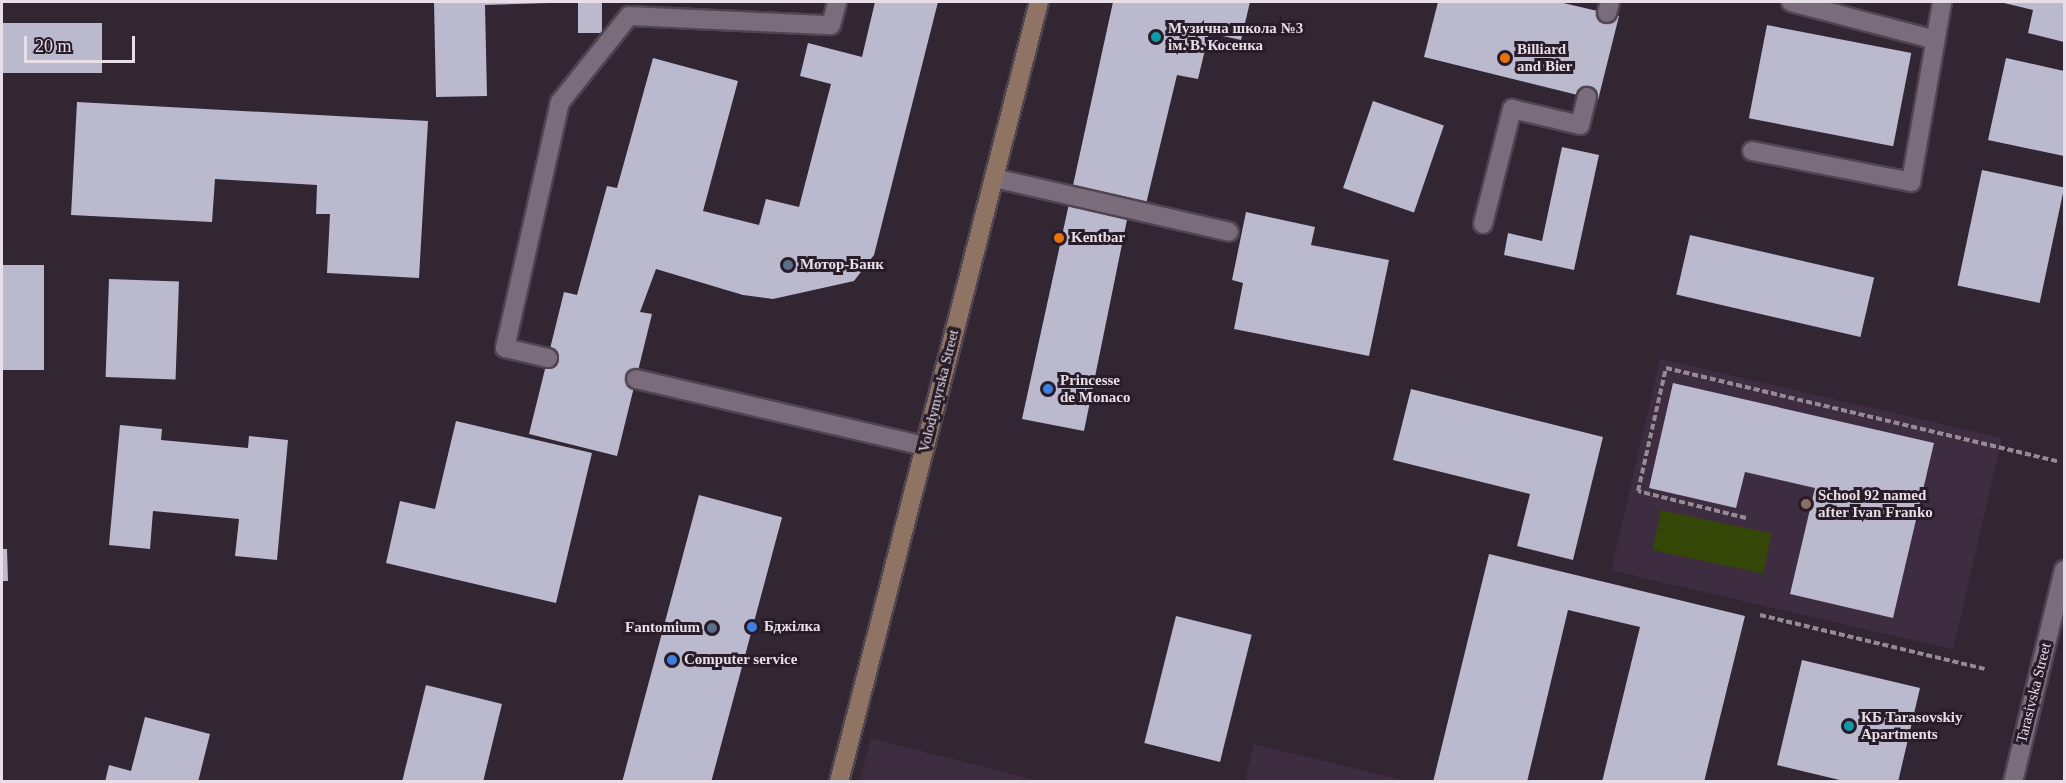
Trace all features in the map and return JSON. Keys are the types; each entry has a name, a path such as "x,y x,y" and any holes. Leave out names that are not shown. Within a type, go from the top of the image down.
{"street":[{"path":"548,358 505,348 560,102 629,16 831,25 837,2"},
{"name":"Volodymyrska Street","path":"839,782 1039,2"},
{"path":"1791,2 1932,39"},
{"path":"1752,151 1911,182 1932,39 1942,2"},
{"path":"1484,224 1512,109 1580,125 1587,97"},
{"path":"994,178 1229,232"},
{"path":"636,379 925,446"},
{"name":"Tarasivska Street","path":"2013,782 2064,570"}],"path":[{"path":"1746,518 1638,491 1666,368 2057,461"},
{"path":"1760,615 1985,669"}],"shaded area":[{"name":"School 92 named after Ivan Franko","path":"1660,359 2002,438 1953,649 1611,570"},
{"path":"871,738 1037,781 860,781"},
{"path":"1254,744 1406,781 1245,781"}],"green space":[{"path":"1661,510 1772,533 1763,574 1652,550"}],"building":[{"path":"434,2 549,3 485,5 487,96 436,97"},
{"path":"578,2 602,2 602,33 578,33"},
{"path":"875,2 938,2 874,255 854,281 773,299 743,295 656,269 640,312 652,314 617,456 529,434 564,292 577,295 607,186 617,188 653,58 738,81 703,211 759,225 766,199 799,207 831,84 800,76 808,43 862,57"},
{"path":"1113,2 1250,2 1241,40 1209,33 1198,79 1177,75 1146,204 1131,200 1084,431 1022,419"},
{"path":"1438,2 1559,2 1619,16 1598,100 1424,57"},
{"path":"2000,2 2064,2 2064,42 2028,33 2033,10"},
{"path":"2,23 102,23 102,73 2,73"},
{"path":"1767,25 1911,53 1893,146 1749,118"},
{"path":"2006,58 2064,71 2064,156 1988,140"},
{"path":"1373,101 1444,125 1414,212 1343,188"},
{"path":"77,102 428,121 419,278 327,273 330,214 316,214 317,185 215,179 212,222 71,215"},
{"path":"1562,147 1599,155 1574,270 1504,255 1508,233 1542,241"},
{"path":"1982,170 2064,187 2040,303 1957,285"},
{"path":"1246,212 1315,227 1311,245 1389,260 1369,356 1234,329 1243,283 1232,280"},
{"path":"1690,235 1874,278 1860,337 1676,294"},
{"path":"2,265 44,265 44,370 2,370"},
{"path":"109,279 179,281 176,379 106,377"},
{"path":"1673,383 1934,443 1893,618 1790,594 1815,488 1745,472 1736,508 1649,488"},
{"path":"1411,389 1603,437 1573,560 1517,546 1530,494 1393,460"},
{"path":"456,421 592,453 556,603 386,563 400,501 435,509"},
{"path":"120,425 162,429 161,440 248,448 249,436 288,440 277,560 235,556 239,519 153,511 150,549 109,545"},
{"path":"699,495 782,517 711,782 622,781"},
{"path":"2,549 7,549 8,581 2,581"},
{"path":"1489,554 1745,616 1704,782 1602,782 1640,627 1568,610 1527,782 1433,782"},
{"path":"1176,616 1252,635 1220,762 1144,743"},
{"name":"КБ Tarasovskiy Apartments","path":"1802,660 1920,688 1898,782 1848,782 1777,765"},
{"path":"426,685 502,704 483,782 402,782"},
{"path":"145,717 210,734 198,782 105,782 109,765 131,771"}],"place":[{"name":"Музична школа №3 ім. В. Косенка","path":"1156,37"},
{"name":"Billiard and Bier","path":"1505,58"},
{"name":"Kentbar","path":"1059,238"},
{"name":"Мотор-Банк","path":"788,265"},
{"name":"Princesse de Monaco","path":"1048,389"},
{"name":"School 92 named after Ivan Franko","path":"1806,504"},
{"name":"Бджілка","path":"752,627"},
{"name":"Fantomium","path":"712,628"},
{"name":"Computer service","path":"672,660"},
{"name":"КБ Tarasovskiy Apartments","path":"1849,726"}]}
